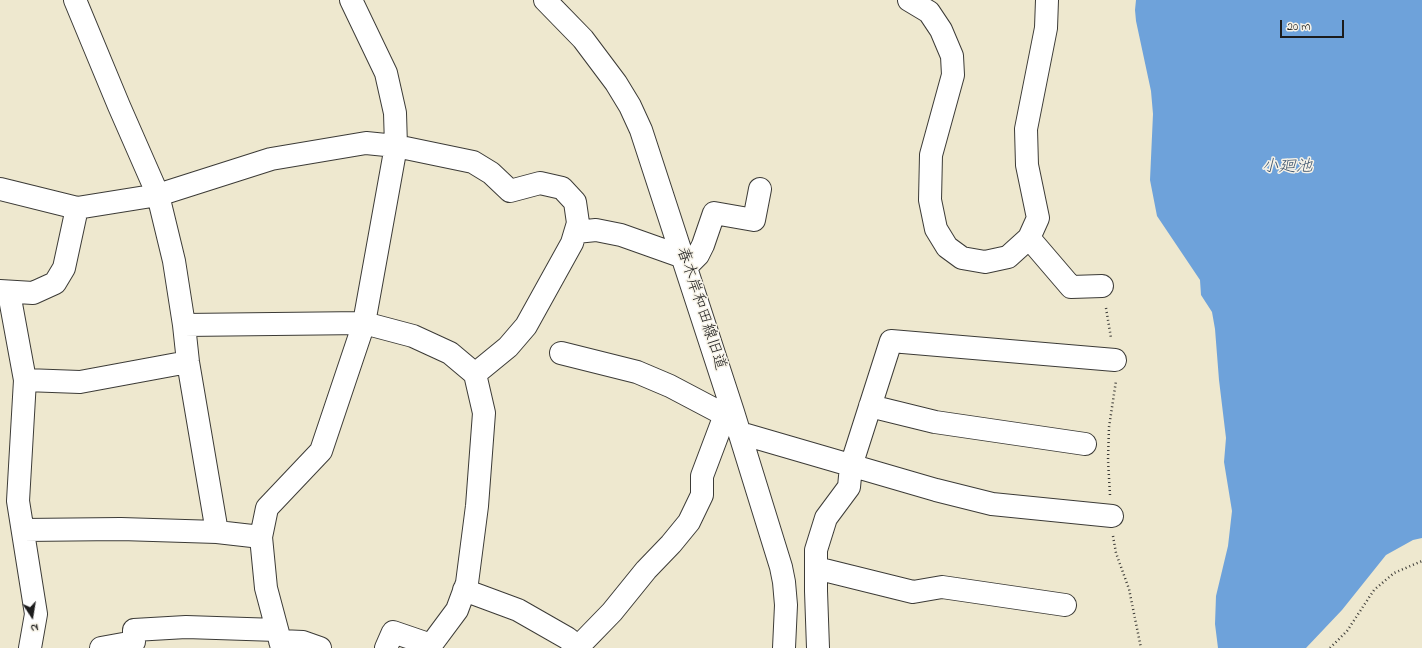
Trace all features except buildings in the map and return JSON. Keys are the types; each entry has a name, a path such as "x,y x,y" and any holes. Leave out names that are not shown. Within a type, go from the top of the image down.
{"street":[{"path":"75,0 158,195 174,261 188,362 217,532"},
{"path":"280,640 266,588 260,537 267,508 321,451 364,323 396,146 395,113 386,73 351,0"},
{"name":"春木岸和田線旧道","path":"545,0 583,39 630,106 641,130 684,262 729,414 740,433 784,582 786,605 784,648"},
{"path":"909,0 934,6 941,30 952,56 953,75 931,155 930,200 936,229 947,247 962,258 985,262 1008,257 1029,238 1038,218 1027,165 1026,129 1046,28 1047,0"},
{"path":"0,189 77,208 158,195 271,159 366,144 396,146 473,162 491,173 510,191 540,183 562,188 575,202 578,223 572,243 526,326 508,347 475,374"},
{"path":"576,232 596,230 621,235 684,262 698,255 703,246 714,213 754,220 760,189"},
{"path":"30,648 36,614 18,501 25,380 5,292 33,293 55,283 64,268 77,208"},
{"path":"1029,238 1071,287 1102,286"},
{"path":"184,325 364,323 413,336 450,353 475,374 484,413 477,506 467,583 457,610 431,647 393,632 386,648"},
{"path":"818,648 816,550 826,518 849,487 851,466 890,340 1115,360"},
{"path":"464,590 518,610 567,638 579,647 612,612 646,570 671,544 689,522 702,495 702,476 729,414 637,372 562,353"},
{"path":"25,380 80,382 188,362"},
{"path":"870,406 935,422 1085,444"},
{"path":"740,433 936,490 992,504 1112,516"},
{"path":"23,530 121,529 217,532 260,537"},
{"path":"816,568 913,592 942,587 1065,605"},
{"path":"101,648 134,642 134,630 186,627 303,642 320,648"}],"path":[{"path":"1102,286 1115,360 1116,383 1109,427 1108,460 1112,516 1116,553 1129,589 1141,648"},
{"path":"1330,648 1346,631 1374,590 1394,573 1422,561"}],"water":[{"name":"小廻池","path":"1136,0 1422,0 1422,538 1413,540 1386,555 1342,610 1306,648 1218,648 1215,624 1216,596 1228,546 1232,511 1224,462 1226,438 1215,329 1212,312 1201,295 1200,280 1157,216 1150,180 1153,114 1151,91 1136,21"}]}
